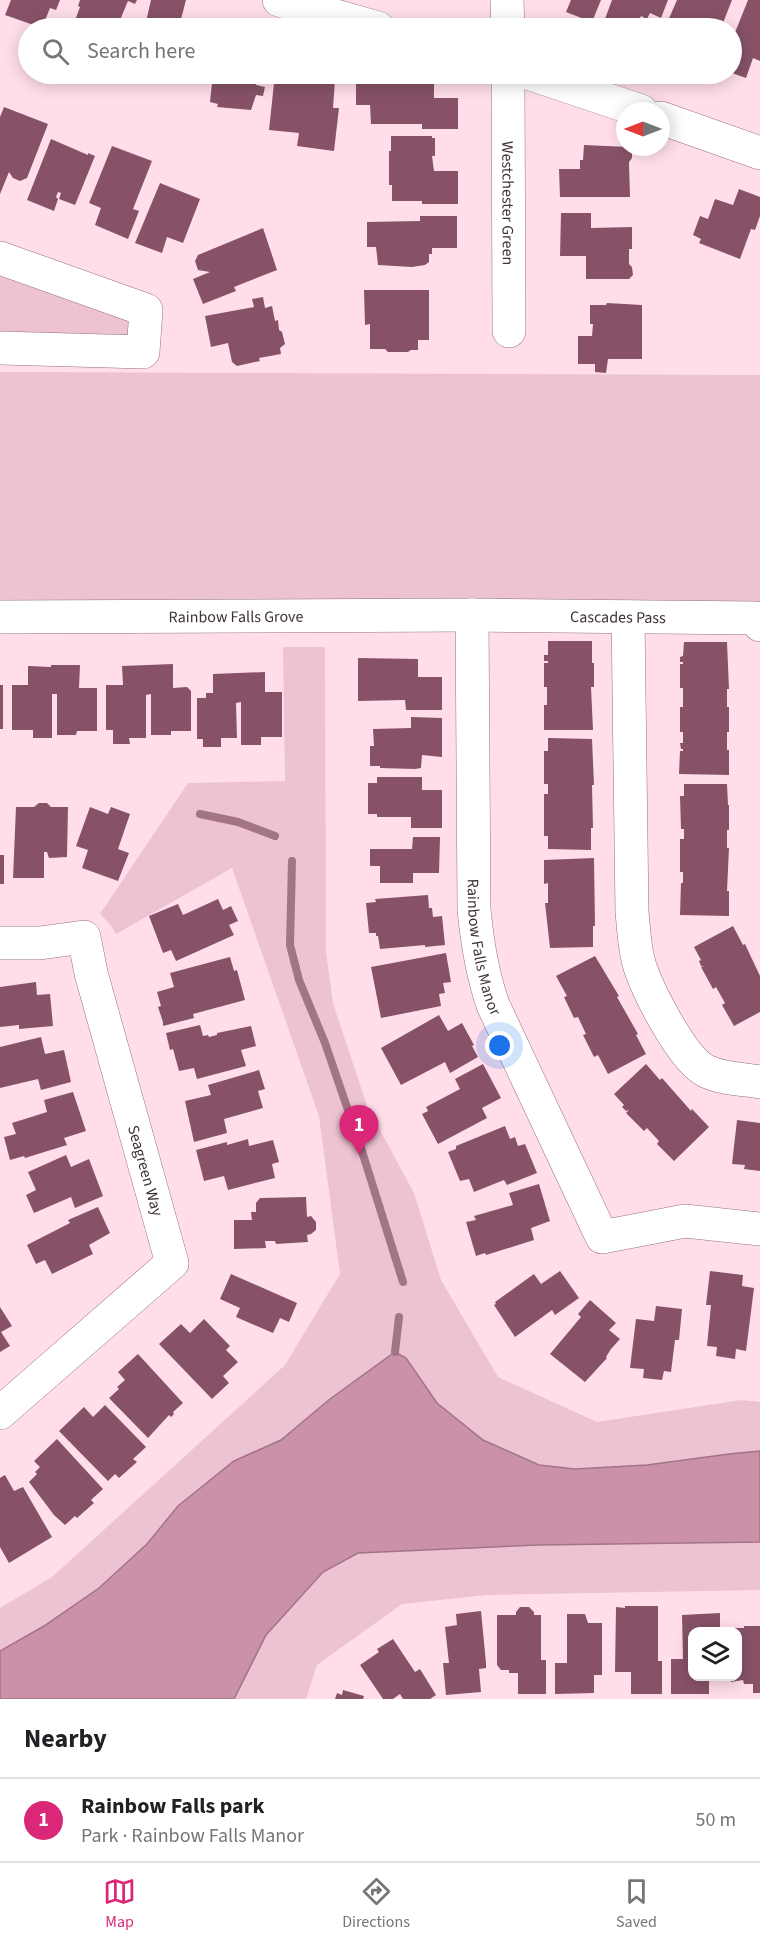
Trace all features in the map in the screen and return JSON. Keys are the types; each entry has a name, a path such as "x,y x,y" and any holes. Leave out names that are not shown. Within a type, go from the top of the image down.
{"street":[{"path":"279,0 343,18"},
{"path":"507,0 508,18"},
{"name":"Westchester Green","path":"508,84 509,331"},
{"path":"561,84 616,103"},
{"path":"670,121 760,153"},
{"path":"0,258 146,310 143,352 0,348"},
{"name":"Cascades Pass","path":"472,615 755,618 760,625"},
{"name":"Rainbow Falls Grove","path":"0,617 472,615"},
{"name":"Rainbow Falls Manor","path":"472,615 474,909 480,963 493,1005 602,1237 685,1221 760,1229"},
{"path":"628,617 630,873 635,943 640,967 687,1057 698,1067 721,1077 760,1082"},
{"name":"Seagreen Way","path":"0,943 40,943 84,937 91,973 172,1263 0,1413"}],"shaded area":[{"path":"0,258 146,310 143,352 0,348"},
{"path":"0,372 760,375 760,610 0,601"},
{"path":"283,647 325,647 326,952 333,1003 367,1106 414,1193 441,1280 498,1377 597,1422 741,1400 760,1402 760,1590 487,1595 402,1604 317,1665 306,1699 0,1699 0,1608 52,1577 285,1365 340,1274 319,1116 232,868 116,934 100,914 188,783 285,781"},
{"path":"395,1352 406,1358 437,1403 483,1440 539,1465 575,1469 647,1465 760,1451 760,1542 537,1545 358,1553 323,1572 266,1635 234,1699 0,1699 0,1651 44,1626 99,1588 147,1544 178,1506 234,1461 281,1440 330,1399"}],"building":[{"path":"11,0 60,0 56,10 50,8 46,18 18,20 5,15"},
{"path":"80,0 137,0 135,4 128,1 121,18 76,18 80,7 78,6"},
{"path":"151,0 186,0 181,18 147,18"},
{"path":"571,0 601,0 594,18 582,18 566,12"},
{"path":"612,0 668,0 661,18 650,13 648,18 641,16 640,18 605,18"},
{"path":"677,0 732,0 725,18 669,18"},
{"path":"748,0 760,0 760,61 753,58 746,78 742,77 741,18"},
{"path":"212,84 256,84 265,87 263,96 256,95 251,110 217,107 218,104 210,102"},
{"path":"274,84 335,84 333,108 339,108 334,151 297,146 299,133 269,130"},
{"path":"356,84 434,84 434,98 458,98 458,129 422,129 422,124 371,124 370,105 356,105"},
{"path":"4,107 48,124 27,178 20,181 13,178 9,172 0,194 0,117"},
{"path":"391,136 432,136 435,138 435,156 432,156 434,171 458,171 458,204 392,201 392,185 389,185"},
{"path":"51,139 95,156 75,205 59,199 61,193 58,192 54,211 27,200"},
{"path":"584,145 616,146 616,156 632,156 629,162 630,197 560,197 559,169 580,169 580,160 583,160"},
{"path":"112,146 152,161 133,209 139,211 128,239 95,225 101,208 89,203"},
{"path":"160,183 200,199 183,243 167,237 162,253 135,243"},
{"path":"739,189 760,197 760,216 755,230 751,229 740,259 699,243 701,239 693,235 700,216 708,219 715,199 733,205"},
{"path":"561,213 591,213 591,228 632,227 629,264 633,275 629,279 586,279 586,256 560,256"},
{"path":"420,216 457,216 457,248 432,248 429,262 425,265 412,267 378,265 376,247 367,247 367,222 420,221"},
{"path":"263,228 277,270 234,287 236,291 203,304 193,279 210,272 198,270 195,261 198,255"},
{"path":"364,290 429,290 429,340 418,340 418,350 408,352 370,349 370,324 365,325"},
{"path":"263,297 265,308 272,306 275,321 278,320 279,330 282,332 285,344 280,348 281,354 259,358 260,361 237,366 232,362 228,343 211,347 205,316 254,307 252,299"},
{"path":"607,303 642,305 642,359 608,359 606,373 595,372 595,364 578,364 578,336 592,336 590,305 606,305"},
{"path":"548,641 592,641 593,730 544,730 547,687 544,687 544,663 548,661 544,661 544,655 548,655"},
{"path":"684,642 727,642 729,775 679,774 680,751 683,751 680,743 683,743 683,732 680,732 680,707 683,707 683,688 680,688 680,664 683,662 680,662 680,657 683,656"},
{"path":"358,658 418,659 418,677 442,677 442,710 406,710 405,700 358,701"},
{"path":"173,664 173,688 187,687 191,691 191,731 171,731 171,735 151,735 151,694 146,695 146,738 129,738 130,744 113,744 113,730 106,730 106,685 123,685 122,666"},
{"path":"51,665 80,665 79,688 97,688 97,731 77,731 76,735 57,735 57,694 52,694 52,738 33,738 33,730 12,730 12,685 28,685 28,666 51,667"},
{"path":"265,672 265,692 282,692 282,737 261,737 261,745 241,745 241,702 236,703 237,738 221,738 221,747 203,747 203,739 197,739 197,698 206,698 206,693 213,693 213,674"},
{"path":"0,685 3,685 3,729 0,729"},
{"path":"411,717 442,718 442,757 422,755 421,768 415,769 370,766 370,746 374,746 373,729 411,728"},
{"path":"548,738 592,739 594,785 592,785 591,850 548,849 548,836 544,836 544,794 548,794 548,784 544,784 544,751 548,751"},
{"path":"377,777 422,777 422,790 442,790 442,828 411,828 411,817 377,817 377,814 368,814 368,783 377,783"},
{"path":"684,784 727,784 729,916 680,915 683,872 680,872 680,839 684,839 684,829 681,829 680,796 684,796"},
{"path":"39,803 47,803 51,807 68,807 67,857 49,858 47,852 44,852 44,878 13,878 16,807 34,807"},
{"path":"90,807 108,814 111,807 130,814 118,849 129,853 118,881 82,868 88,850 76,846"},
{"path":"413,837 440,837 439,873 413,873 413,883 380,883 380,866 370,866 370,849 412,849"},
{"path":"0,855 4,855 4,884 0,884"},
{"path":"594,858 593,947 550,948 545,903 548,903 548,883 544,884 544,860"},
{"path":"428,895 429,908 432,908 433,917 442,916 445,945 380,949 376,933 369,933 366,903 376,902 375,899"},
{"path":"218,899 223,910 231,906 238,921 229,925 234,935 176,961 171,950 163,953 149,916 178,904 183,915"},
{"path":"733,926 743,945 745,944 760,976 760,1012 734,1026 722,1005 725,1003 716,987 713,989 701,967 704,966 701,966 699,961 701,960 694,947"},
{"path":"446,953 451,982 443,983 445,993 439,994 441,1006 381,1018 371,967"},
{"path":"595,956 619,996 617,997 638,1034 636,1035 646,1054 608,1074 598,1055 594,1057 583,1035 586,1034 578,1017 574,1018 564,997 567,996 556,976"},
{"path":"230,957 234,971 237,970 245,1000 193,1014 194,1018 163,1026 157,992 174,987 170,973"},
{"path":"36,982 37,995 50,994 53,1026 19,1029 19,1025 0,1027 0,987"},
{"path":"439,1015 448,1031 462,1023 478,1057 450,1073 445,1062 401,1085 381,1048"},
{"path":"200,1025 203,1036 208,1035 209,1037 217,1033 251,1026 256,1046 241,1050 246,1066 197,1079 194,1068 179,1071 166,1033"},
{"path":"41,1037 45,1054 64,1050 71,1082 41,1090 38,1079 0,1088 0,1047"},
{"path":"483,1064 501,1098 482,1108 487,1118 438,1144 422,1114 428,1111 426,1107 460,1089 455,1079"},
{"path":"646,1064 709,1127 674,1161 657,1144 659,1141 647,1128 644,1131 626,1113 629,1110 626,1111 622,1107 624,1105 614,1094"},
{"path":"259,1070 265,1089 258,1091 263,1108 224,1119 227,1133 194,1142 185,1101 211,1095 208,1085"},
{"path":"73,1092 86,1131 64,1138 67,1145 25,1158 24,1156 10,1160 4,1137 16,1134 12,1123 47,1112 44,1100"},
{"path":"737,1120 760,1123 760,1171 744,1169 745,1165 732,1164"},
{"path":"505,1126 510,1139 515,1137 518,1146 525,1144 537,1173 507,1185 504,1180 474,1192 469,1179 460,1181 448,1152 456,1149 456,1146"},
{"path":"248,1139 249,1146 273,1140 279,1162 272,1164 275,1178 228,1190 224,1176 204,1181 196,1150"},
{"path":"66,1155 71,1167 89,1159 103,1196 75,1208 71,1197 34,1213 26,1195 36,1190 28,1172"},
{"path":"539,1184 550,1221 531,1228 534,1240 476,1256 466,1222 476,1220 474,1216 513,1205 509,1193"},
{"path":"306,1197 307,1217 311,1216 316,1222 316,1230 307,1235 308,1242 276,1244 275,1241 265,1241 266,1248 234,1249 234,1220 252,1220 251,1212 256,1212 256,1203 260,1198"},
{"path":"98,1207 110,1233 89,1245 93,1254 52,1274 45,1260 36,1264 27,1245 70,1223 68,1220"},
{"path":"560,1271 579,1298 555,1315 552,1310 515,1337 494,1305 495,1302 534,1274 541,1284"},
{"path":"710,1271 743,1275 742,1286 754,1288 746,1351 736,1349 735,1359 716,1356 717,1347 707,1346 711,1305 706,1305"},
{"path":"231,1274 297,1303 289,1322 280,1318 273,1333 236,1317 240,1308 220,1299"},
{"path":"590,1300 616,1323 609,1330 620,1339 607,1358 585,1382 550,1354 581,1317 578,1314"},
{"path":"656,1306 682,1309 679,1340 675,1340 671,1372 664,1371 662,1380 643,1378 644,1369 630,1368 636,1319 654,1321"},
{"path":"0,1307 12,1326 1,1332 10,1346 0,1352"},
{"path":"204,1319 230,1346 226,1350 238,1362 223,1376 229,1383 212,1399 159,1344 181,1324 190,1333"},
{"path":"138,1354 183,1403 148,1438 109,1398 125,1380 118,1372"},
{"path":"105,1405 146,1447 133,1459 137,1462 119,1478 115,1474 108,1481 59,1431 84,1407 93,1417"},
{"path":"57,1439 103,1489 91,1500 94,1503 65,1525 54,1515 29,1482 40,1467 34,1461"},
{"path":"5,1475 14,1491 23,1487 52,1537 9,1563 0,1547 0,1478"},
{"path":"625,1606 658,1606 658,1661 662,1661 662,1694 631,1694 631,1672 615,1672 616,1607 625,1608"},
{"path":"520,1607 529,1607 534,1615 541,1615 541,1660 546,1660 546,1694 518,1694 518,1673 501,1670 497,1665 497,1615 516,1615"},
{"path":"481,1611 486,1668 479,1669 481,1692 446,1695 443,1663 449,1663 445,1627 457,1625 456,1614"},
{"path":"720,1613 720,1627 688,1627 688,1681 709,1681 709,1694 671,1694 671,1659 683,1659 682,1615"},
{"path":"567,1614 585,1614 588,1623 602,1623 602,1675 594,1675 594,1693 555,1694 555,1663 567,1663"},
{"path":"744,1626 760,1626 760,1693 753,1693 753,1684 744,1684 742,1680 742,1628"},
{"path":"393,1639 415,1672 420,1669 436,1695 430,1699 403,1699 400,1694 393,1699 383,1699 360,1665 379,1652 377,1649"},
{"path":"343,1690 364,1696 363,1699 335,1699 337,1693 342,1695"}],"waterway":[{"path":"200,814 238,822 275,836"},
{"path":"292,861 290,945 299,980 325,1043 403,1282"},
{"path":"395,1352 399,1317"}],"place":[{"name":"Rainbow Falls park","path":"359,1155"}]}
